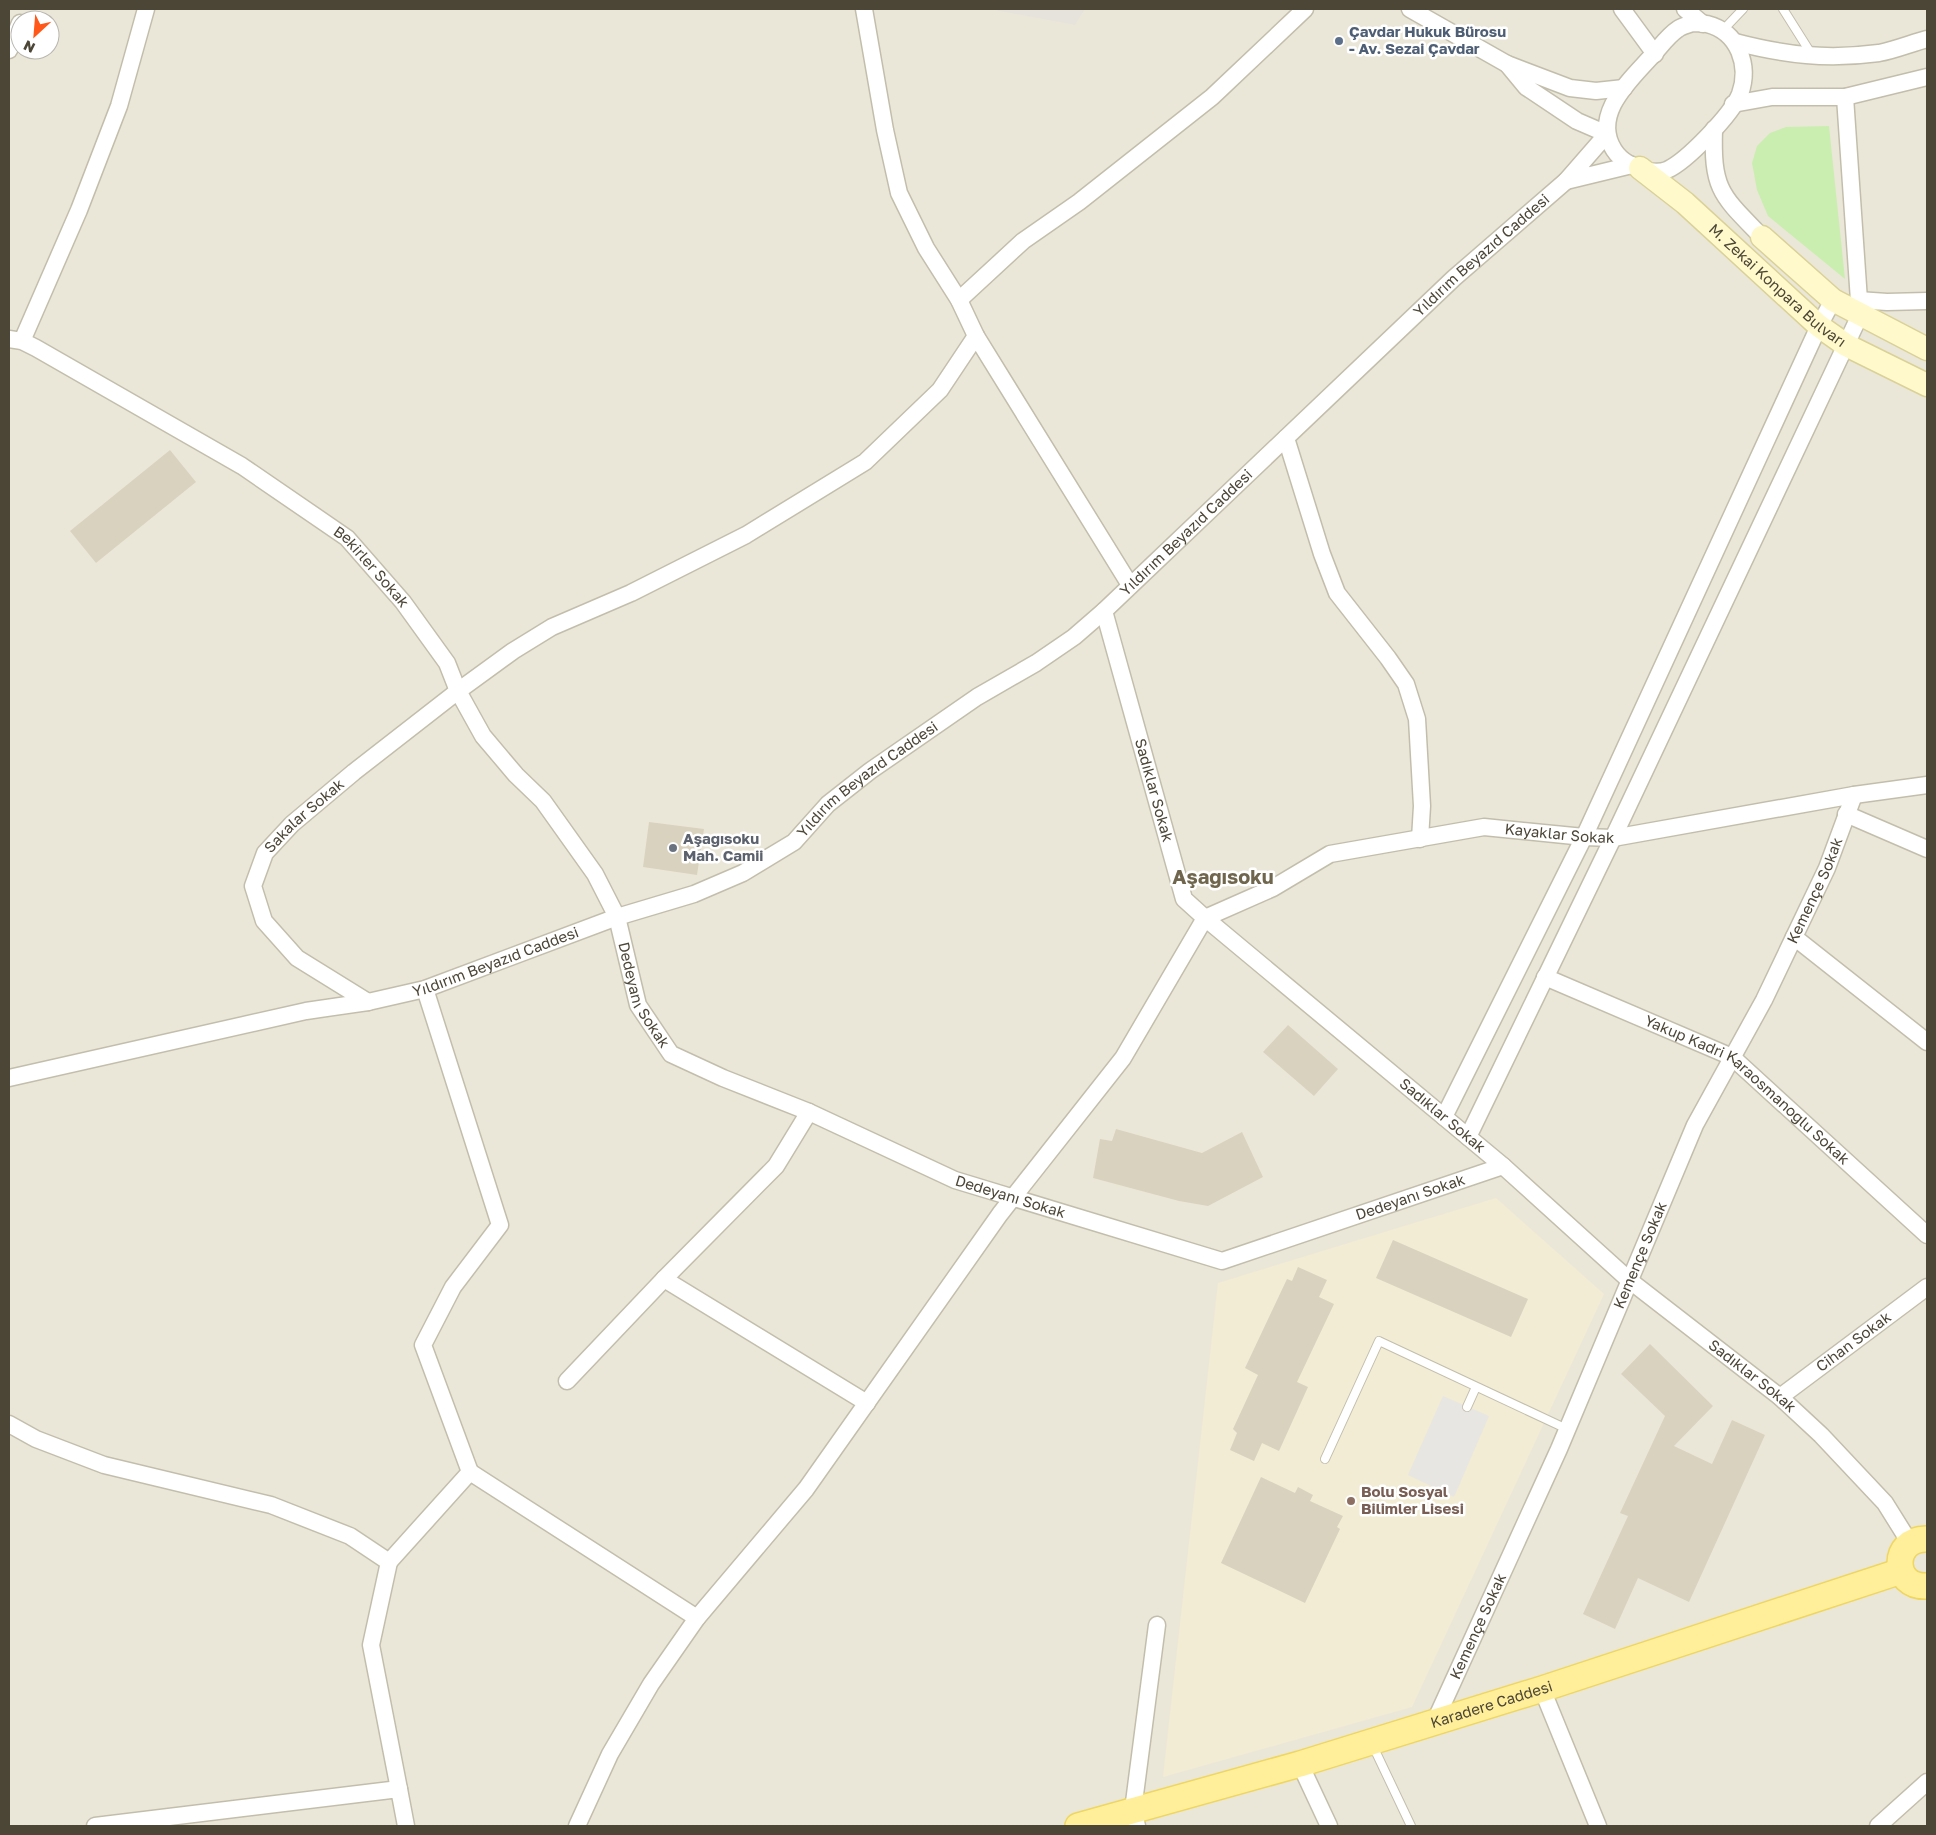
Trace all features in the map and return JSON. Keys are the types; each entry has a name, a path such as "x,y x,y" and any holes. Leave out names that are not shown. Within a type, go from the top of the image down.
{"main road":[{"name":"M. Zekai Konpara Bulvarı","path":"1636,167 1685,203 1819,326 1846,345 1927,385"},
{"name":"M. Zekai Konpara Bulvarı","path":"1762,237 1833,300 1859,307 1927,349"},
{"path":"1919,1541 1904,1548 1901,1555 1901,1571 1912,1584 1920,1587 1927,1586"},
{"name":"Karadere Caddesi","path":"1078,1826 1135,1818 1371,1741 1542,1689 1901,1571"}],"street":[{"path":"15,340 79,210 119,106 146,9"},
{"path":"864,9 885,130 899,192 926,248 959,300 976,336 1130,585"},
{"path":"959,300 1023,241 1079,202 1212,97 1305,9"},
{"path":"1410,9 1507,64 1570,88 1596,91 1624,88"},
{"path":"1622,9 1654,54"},
{"path":"1685,9 1703,24"},
{"path":"1692,23 1703,24 1722,31 1735,42 1741,53 1745,67 1744,82 1739,96 1699,146 1679,164 1665,171 1650,171 1636,167 1617,155 1608,141 1606,124 1609,111 1624,88 1678,29 1692,23"},
{"path":"1735,42 1774,52 1813,57 1880,53 1927,39"},
{"path":"1507,64 1526,87 1577,121 1608,134"},
{"path":"1733,104 1772,97 1845,97 1927,77"},
{"path":"1468,1138 1613,838 1846,345 1859,307 1845,97"},
{"path":"1714,129 1714,169 1719,187 1728,202 1762,237"},
{"name":"Yıldırım Beyazıd Caddesi","path":"9,1078 306,1011 368,1002 425,990 617,917 694,894 743,873 794,842 828,804 870,771 977,697 1036,663 1074,636 1104,611 1454,278 1566,181 1608,134"},
{"path":"1566,181 1636,167"},
{"path":"1444,1117 1584,837 1819,326 1833,300"},
{"path":"1859,307 1887,302 1927,301"},
{"name":"Sakalar Sokak","path":"368,1002 297,958 264,922 253,886 265,853 292,824 354,772 513,651 552,627 631,593 746,535 865,462 940,390 976,336"},
{"name":"Bekirler Sokak","path":"15,340 242,466 347,538 408,609 446,663 458,691 483,736 516,775 544,801 595,874 617,917"},
{"path":"1286,438 1322,554 1337,593 1406,684 1417,719 1422,806 1420,839"},
{"name":"Sadıklar Sokak","path":"1104,611 1184,899 1503,1166 1629,1280 1780,1397 1821,1435 1919,1541"},
{"name":"Kayaklar Sokak","path":"1205,918 1273,888 1330,854 1484,827 1613,838 1854,795 1927,785"},
{"name":"Kemençe Sokak","path":"1435,1721 1568,1429 1694,1125 1764,1000 1827,868 1854,795"},
{"path":"1846,814 1927,849"},
{"name":"Dedeyanı Sokak","path":"617,917 638,1005 671,1054 723,1078 809,1112 955,1180 1222,1261 1503,1166"},
{"path":"577,1826 610,1754 651,1684 697,1618 806,1489 1013,1198 1124,1058 1205,918"},
{"path":"1794,937 1927,1042"},
{"name":"Yakup Kadri Karaosmanoğlu Sokak","path":"1545,977 1732,1057 1927,1235"},
{"path":"425,990 500,1225 453,1287 423,1345 470,1472 697,1618"},
{"path":"568,1381 664,1279 776,1166 809,1112"},
{"path":"664,1279 867,1403"},
{"name":"Cihan Sokak","path":"1780,1397 1927,1287"},
{"path":"9,1424 36,1439 104,1466 271,1505 350,1536 389,1562"},
{"path":"406,1826 371,1645 389,1562 470,1472"},
{"path":"1135,1818 1157,1625"},
{"path":"1542,1689 1598,1826"},
{"path":"1300,1764 1329,1826"},
{"path":"1878,1826 1927,1782"},
{"path":"96,1826 399,1789"}],"lane":[{"path":"1722,31 1743,9"},
{"path":"1783,9 1813,57"},
{"path":"1325,1459 1378,1341 1568,1429"},
{"path":"1467,1407 1476,1387"},
{"path":"1371,1741 1411,1826"}],"shaded area":[{"path":"9,9 1927,9 1927,1826 9,1826"},
{"path":"989,9 1085,9 1075,25"},
{"name":"Bolu Sosyal Bilimler Lisesi","path":"1496,1198 1604,1294 1412,1707 1163,1777 1218,1283"},
{"path":"1443,1396 1489,1416 1454,1497 1408,1475"}],"green space":[{"path":"1829,126 1845,279 1768,216 1757,190 1752,163 1757,146 1770,133 1786,127"}],"building":[{"path":"170,450 196,482 96,563 70,531"},
{"name":"Aşağısoku Mah. Camii","path":"649,822 704,829 697,875 643,867"},
{"path":"1288,1025 1338,1069 1314,1096 1263,1052"},
{"path":"1116,1129 1202,1153 1242,1132 1263,1177 1208,1206 1179,1201 1093,1178 1100,1139 1112,1141"},
{"path":"1393,1240 1528,1299 1511,1337 1376,1278"},
{"path":"1298,1267 1327,1280 1319,1297 1334,1304 1297,1382 1308,1387 1279,1451 1262,1443 1254,1461 1230,1450 1237,1433 1233,1429 1258,1375 1245,1368 1287,1279 1292,1281"},
{"path":"1650,1344 1713,1406 1674,1446 1712,1464 1732,1420 1765,1435 1689,1602 1638,1578 1615,1629 1583,1614 1628,1516 1620,1513 1665,1416 1621,1374"},
{"path":"1261,1477 1295,1493 1298,1487 1313,1495 1310,1501 1343,1516 1337,1527 1340,1529 1305,1603 1221,1563"}],"place":[{"name":"Çavdar Hukuk Bürosu - Av. Sezai Çavdar","path":"1339,41"},
{"name":"Aşağısoku Mah. Camii","path":"673,848"},
{"name":"Bolu Sosyal Bilimler Lisesi","path":"1351,1501"}],"district":[{"name":"Aşağısoku","path":"1223,877"}]}
